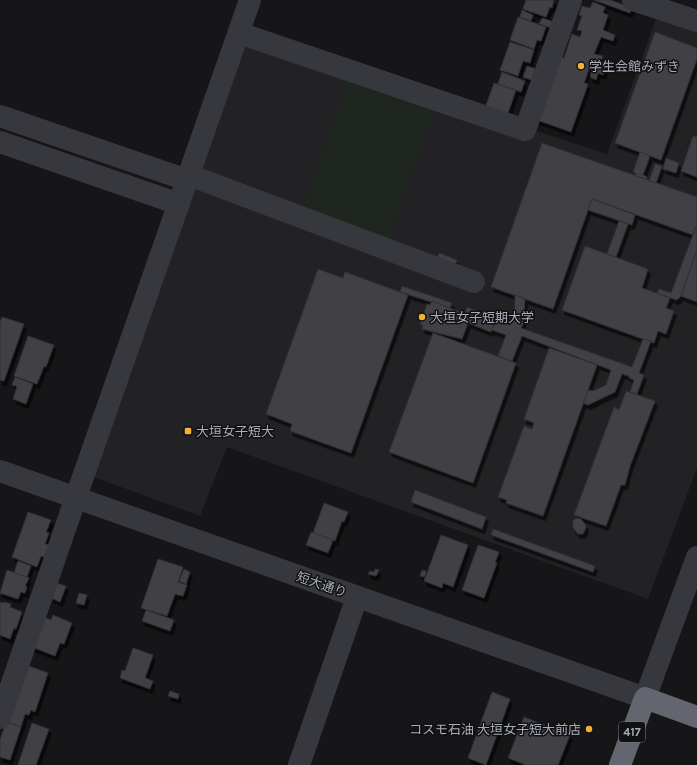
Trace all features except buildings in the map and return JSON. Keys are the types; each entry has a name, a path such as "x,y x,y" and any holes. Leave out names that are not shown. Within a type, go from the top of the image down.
{"highway":[{"path":"645,698 697,717"},
{"name":"417","path":"620,765 645,698"}],"street":[{"path":"0,718 250,0"},
{"path":"239,33 524,130 571,0"},
{"path":"633,0 697,21"},
{"path":"0,116 184,188 474,282"},
{"path":"0,142 184,188"},
{"name":"短大通り","path":"0,471 645,698"},
{"path":"645,698 697,557"},
{"path":"299,765 357,597"}],"shaded area":[{"name":"大垣女子短期大学","path":"657,16 697,29 697,468 648,599 227,447 200,516 91,476 240,48 256,44 528,141 533,130 607,154"},
{"path":"348,82 434,113 386,245 301,214"}],"place":[{"name":"学生会館みずき","path":"581,66"},
{"name":"大垣女子短期大学","path":"422,317"},
{"name":"大垣女子短大","path":"188,431"},
{"name":"コスモ石油 大垣女子短大前店","path":"589,729"}]}
